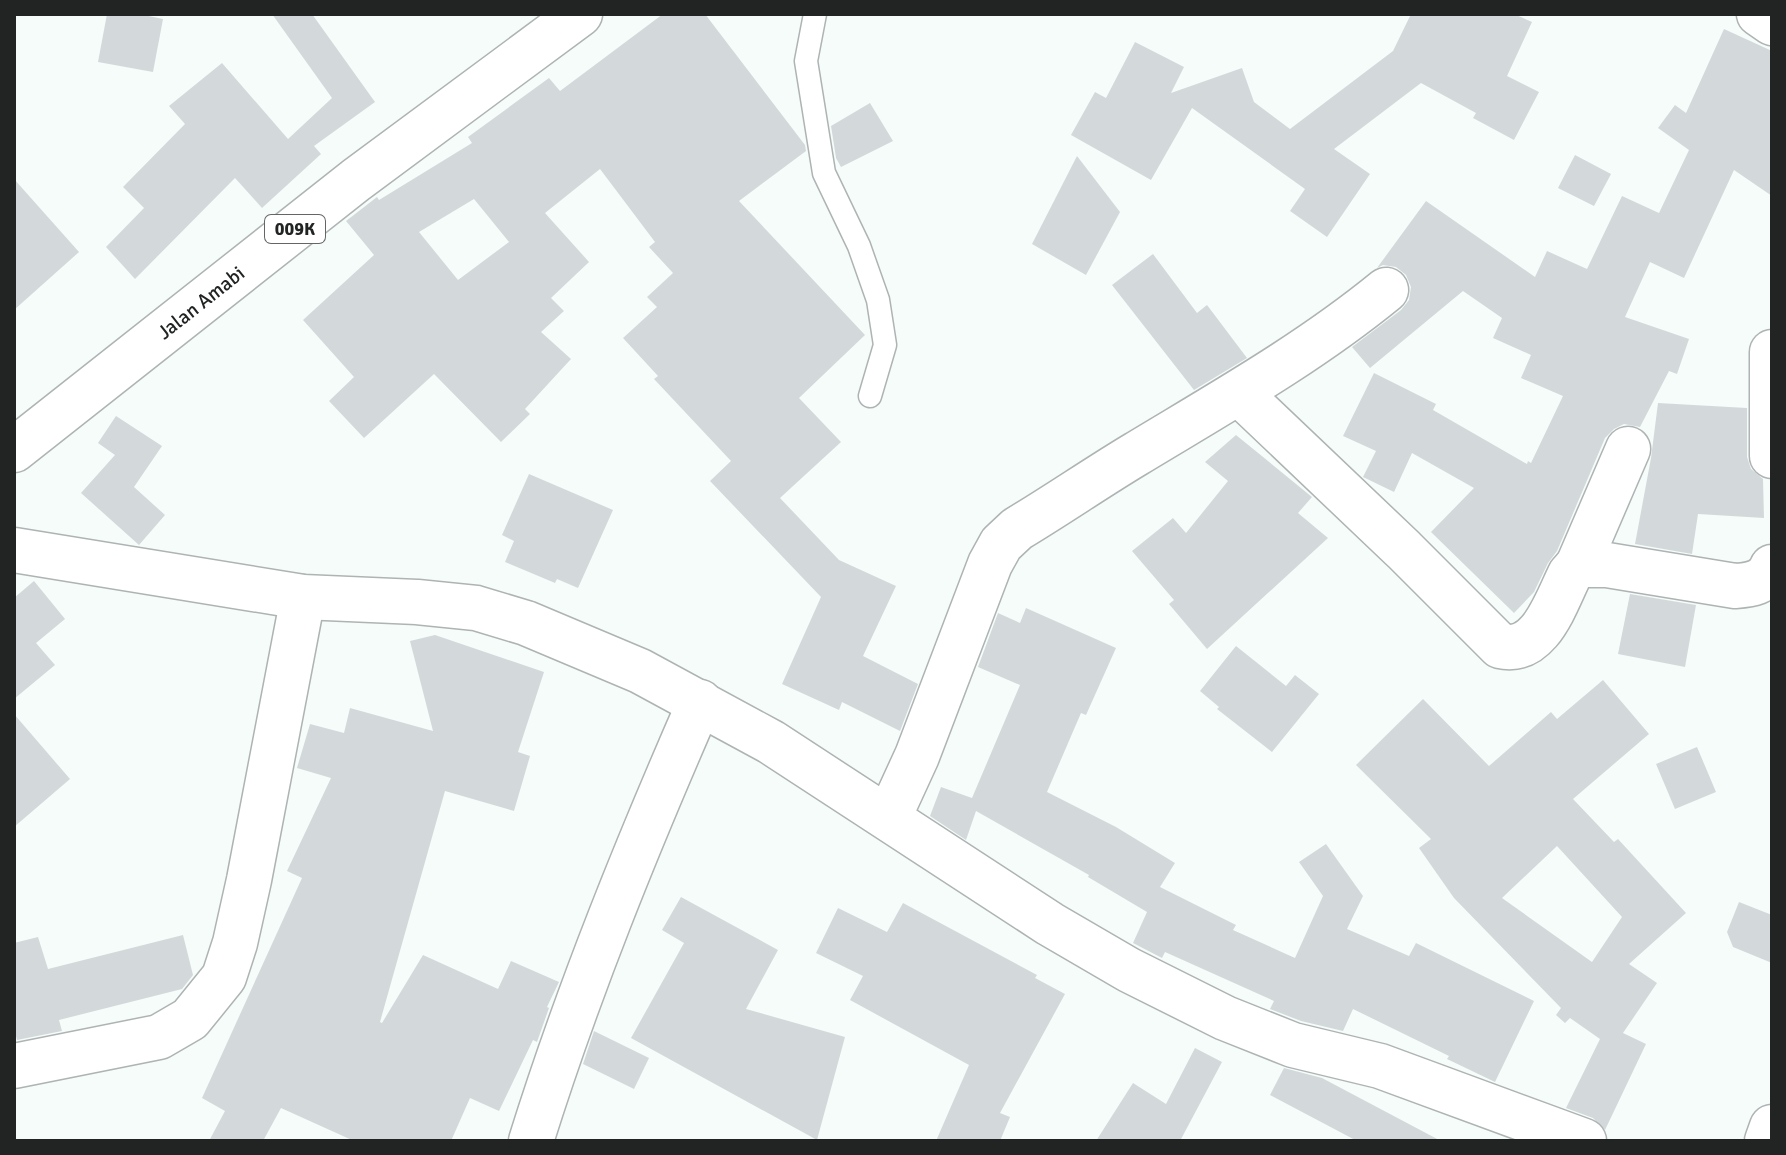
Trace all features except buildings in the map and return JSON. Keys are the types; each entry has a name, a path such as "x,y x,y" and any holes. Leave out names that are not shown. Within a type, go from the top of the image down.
{"street":[{"name":"Jalan Amabi","path":"14,450 356,180 580,14"},
{"path":"1759,14 1772,23"},
{"path":"889,817 917,756 990,564 1001,544 1017,529 1239,393 1340,327 1386,290"},
{"path":"1772,352 1772,456"},
{"path":"1239,393 1500,646 1512,649 1533,640 1578,565 1628,449"},
{"path":"14,550 303,597 476,608 570,640 640,671 771,742 1050,924 1129,970 1225,1018 1293,1045 1380,1066 1584,1141"},
{"path":"1578,565 1607,565 1735,586 1762,581 1772,567"},
{"path":"14,1066 159,1037 190,1019 224,977 249,880 303,597"},
{"path":"531,1141 600,944 649,818 700,702"},
{"path":"1767,1141 1772,1127"}],"lane":[{"path":"815,14 806,61 824,173 859,246 878,300 885,345 870,396"}]}
